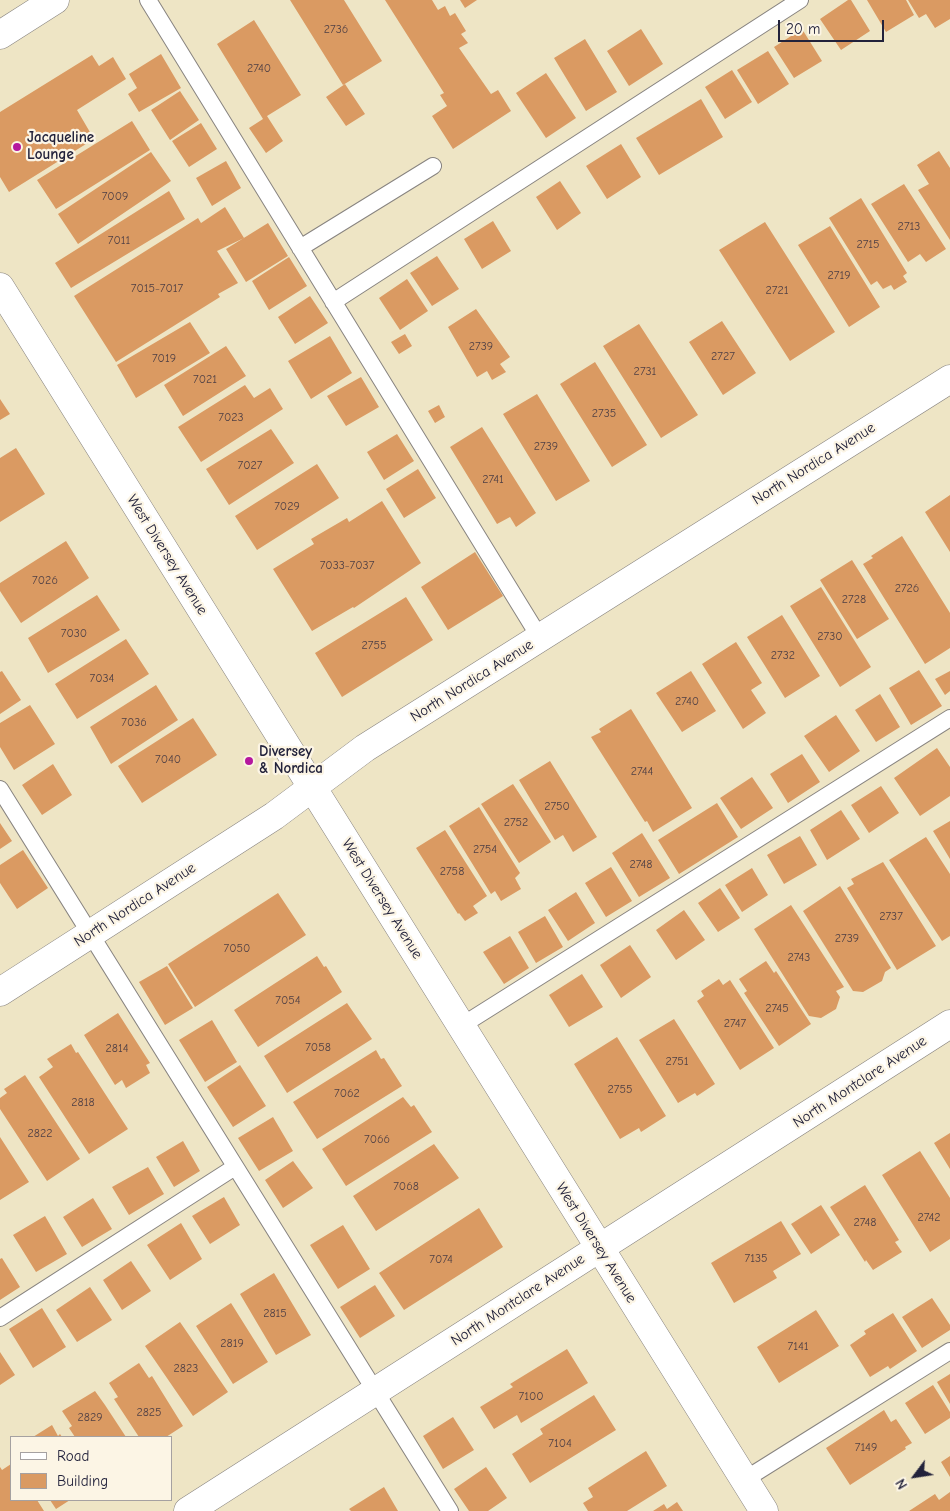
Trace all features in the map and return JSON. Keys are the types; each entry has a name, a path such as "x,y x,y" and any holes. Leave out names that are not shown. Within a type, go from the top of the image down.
{"street":[{"path":"0,35 55,0"},
{"name":"West Diversey Avenue","path":"0,287 764,1511"},
{"name":"North Nordica Avenue","path":"0,992 274,816 365,748 950,379"},
{"name":"North Montclare Avenue","path":"188,1511 950,1024"}],"lane":[{"path":"148,0 540,638"},
{"path":"333,302 800,0"},
{"path":"300,248 434,166"},
{"path":"461,1026 950,718"},
{"path":"0,789 450,1511"},
{"path":"0,1318 235,1167"},
{"path":"744,1480 950,1351"}],"building":[{"path":"290,0 344,0 382,61 343,85"},
{"path":"385,0 432,0 438,10 445,6 450,16 455,13 466,31 461,34 468,43 459,48 491,94 498,90 511,111 453,149 432,116 447,106 440,95 444,93"},
{"path":"460,0 477,0 465,8"},
{"path":"848,0 851,0 870,31 841,50 820,19"},
{"path":"867,0 906,0 914,15 886,32"},
{"path":"908,0 950,0 950,19 935,28 926,14 919,18"},
{"path":"254,20 301,95 267,116 283,141 266,153 249,128 263,119 217,44"},
{"path":"641,29 663,64 629,86 607,51"},
{"path":"802,29 822,61 794,78 774,47"},
{"path":"585,39 617,92 586,111 554,58"},
{"path":"768,51 789,84 758,104 737,70"},
{"path":"161,54 181,88 139,112 128,94 137,88 129,74"},
{"path":"92,55 99,66 113,57 126,79 77,110 94,139 9,192 0,177 0,112"},
{"path":"732,70 752,102 725,119 705,87"},
{"path":"546,73 576,118 546,138 516,93"},
{"path":"345,84 365,114 346,126 326,97"},
{"path":"180,91 199,120 170,140 151,110"},
{"path":"701,99 723,137 659,175 636,138"},
{"path":"132,121 150,150 56,209 37,180"},
{"path":"201,123 217,149 189,167 172,141"},
{"path":"621,144 641,177 607,199 586,166"},
{"path":"939,151 950,168 950,240 918,190 929,184 917,165"},
{"path":"151,152 171,181 78,244 58,214"},
{"path":"226,161 241,188 212,206 196,178"},
{"path":"560,181 581,213 557,230 536,197"},
{"path":"904,184 946,249 926,262 920,254 908,262 871,204"},
{"path":"169,191 185,219 71,288 55,263"},
{"path":"861,198 907,273 903,276 907,282 894,290 891,285 883,289 877,281 871,285 829,218"},
{"path":"225,207 244,238 217,251 238,283 218,294 220,297 116,362 74,296 198,218 201,223"},
{"path":"493,221 511,251 482,269 464,239"},
{"path":"765,222 835,332 790,361 719,250"},
{"path":"268,223 288,256 246,282 226,249"},
{"path":"830,226 880,307 849,327 798,245"},
{"path":"437,256 459,289 432,306 410,273"},
{"path":"289,257 307,286 269,310 252,281"},
{"path":"407,279 428,311 400,330 379,298"},
{"path":"310,296 328,323 295,344 278,317"},
{"path":"476,309 510,357 500,364 506,372 492,380 487,371 477,377 448,327"},
{"path":"722,321 756,373 723,395 689,342"},
{"path":"190,322 210,353 136,398 117,365"},
{"path":"639,324 698,415 661,438 603,346"},
{"path":"405,334 412,346 399,354 391,342"},
{"path":"330,336 352,373 311,399 288,361"},
{"path":"226,346 246,376 183,416 164,385"},
{"path":"595,362 647,445 612,467 560,384"},
{"path":"361,377 379,407 346,426 327,396"},
{"path":"245,385 254,398 270,388 283,409 201,462 178,427"},
{"path":"537,394 590,481 556,501 503,414"},
{"path":"0,399 10,414 0,420"},
{"path":"439,405 445,417 435,423 428,411"},
{"path":"482,427 536,513 516,527 510,517 497,524 450,447"},
{"path":"271,429 294,463 229,505 206,469"},
{"path":"397,434 414,461 384,480 367,452"},
{"path":"16,448 45,494 0,522 0,458"},
{"path":"317,464 339,498 257,550 235,516"},
{"path":"418,469 436,498 404,518 386,489"},
{"path":"950,495 950,552 925,512"},
{"path":"382,501 421,563 354,608 312,631 273,569 314,544 311,539 347,518 349,522"},
{"path":"902,536 950,613 950,648 925,664 863,564 873,558 871,556"},
{"path":"66,541 89,578 21,623 0,591 0,583"},
{"path":"475,552 503,596 448,630 421,587"},
{"path":"852,560 889,619 857,639 820,580"},
{"path":"821,587 871,667 840,687 790,606"},
{"path":"97,595 120,630 48,673 28,638"},
{"path":"406,597 433,640 342,697 315,653"},
{"path":"782,615 820,676 785,698 747,637"},
{"path":"126,639 149,674 77,719 55,684"},
{"path":"736,642 762,683 751,690 766,713 743,729 702,664"},
{"path":"919,670 942,706 911,725 889,688"},
{"path":"2,671 21,700 0,714 0,672"},
{"path":"691,671 716,711 682,732 656,693"},
{"path":"950,671 950,691 945,695 935,679"},
{"path":"156,685 178,720 111,764 90,727"},
{"path":"880,694 900,727 876,742 855,710"},
{"path":"30,705 55,744 14,770 0,747 0,723"},
{"path":"631,709 692,808 653,832 591,737 601,732 599,729"},
{"path":"836,715 860,751 829,772 804,736"},
{"path":"193,718 217,755 142,803 118,766"},
{"path":"937,748 950,767 950,796 920,816 894,778"},
{"path":"802,754 820,782 788,803 770,774"},
{"path":"550,761 597,837 573,852 563,835 555,840 519,780"},
{"path":"53,764 72,795 42,815 22,785"},
{"path":"752,777 773,808 741,829 720,798"},
{"path":"513,784 551,842 519,863 481,804"},
{"path":"881,786 899,813 869,833 851,805"},
{"path":"717,803 738,837 679,874 658,840"},
{"path":"479,807 520,873 515,878 521,889 501,901 495,891 491,894 449,826"},
{"path":"841,810 860,839 827,860 810,830"},
{"path":"950,821 950,859 933,831"},
{"path":"0,823 12,841 0,849"},
{"path":"445,830 487,896 473,906 478,913 465,921 458,914 416,848"},
{"path":"642,833 670,878 639,897 612,853"},
{"path":"800,836 817,865 784,884 767,855"},
{"path":"926,837 950,874 950,936 942,941 889,860"},
{"path":"23,850 48,888 17,909 0,883 0,865"},
{"path":"883,862 936,946 897,970 847,888 854,884 851,879"},
{"path":"611,867 632,901 606,917 585,883"},
{"path":"752,868 768,895 742,912 725,885"},
{"path":"840,886 891,968 885,972 882,981 863,992 853,991 803,911"},
{"path":"720,888 740,918 718,932 698,903"},
{"path":"576,892 595,923 568,941 548,910"},
{"path":"278,893 306,935 195,1007 168,964"},
{"path":"791,905 844,987 836,991 840,997 836,1009 821,1018 809,1016 754,929"},
{"path":"684,910 705,940 676,960 656,930"},
{"path":"545,916 563,947 536,963 518,932"},
{"path":"510,936 529,968 504,984 483,952"},
{"path":"630,945 651,977 621,998 600,965"},
{"path":"317,956 324,967 326,966 342,992 258,1047 234,1010"},
{"path":"766,961 774,973 776,971 811,1024 779,1046 744,993 747,991 739,979"},
{"path":"167,966 193,1008 165,1025 139,982"},
{"path":"582,974 603,1007 569,1027 549,995"},
{"path":"719,979 723,985 730,980 774,1048 740,1070 697,1001 704,996 701,991"},
{"path":"347,1003 372,1039 287,1093 264,1056"},
{"path":"118,1013 150,1063 146,1065 150,1073 126,1088 122,1080 115,1085 84,1035"},
{"path":"674,1019 715,1084 697,1096 695,1093 678,1103 639,1040"},
{"path":"212,1020 237,1062 205,1082 179,1040"},
{"path":"617,1037 666,1116 641,1132 639,1128 620,1139 574,1064"},
{"path":"71,1044 128,1129 89,1154 39,1077 53,1067 47,1059"},
{"path":"376,1050 381,1059 384,1058 402,1086 317,1139 293,1102"},
{"path":"240,1065 266,1106 233,1127 207,1087"},
{"path":"25,1075 80,1159 47,1181 0,1109 0,1098 7,1093 4,1089"},
{"path":"403,1097 411,1107 414,1105 432,1132 346,1186 322,1149"},
{"path":"273,1117 293,1151 259,1171 238,1138"},
{"path":"950,1133 950,1169 934,1143"},
{"path":"0,1137 29,1182 0,1200"},
{"path":"183,1141 200,1171 174,1187 156,1157"},
{"path":"434,1144 459,1178 376,1231 353,1196"},
{"path":"920,1151 950,1198 950,1239 930,1252 882,1175"},
{"path":"293,1161 313,1188 283,1208 265,1180"},
{"path":"148,1167 164,1194 129,1215 112,1187"},
{"path":"865,1185 899,1240 895,1242 902,1252 873,1270 866,1260 865,1262 830,1207"},
{"path":"224,1197 240,1225 210,1244 192,1216"},
{"path":"93,1198 112,1229 82,1247 63,1217"},
{"path":"821,1205 840,1235 811,1254 791,1224"},
{"path":"479,1208 503,1247 404,1310 379,1273"},
{"path":"45,1216 67,1254 36,1272 13,1235"},
{"path":"781,1221 801,1254 773,1271 777,1278 734,1303 711,1263"},
{"path":"181,1223 202,1259 170,1280 147,1245"},
{"path":"343,1225 370,1269 338,1289 310,1245"},
{"path":"2,1258 20,1287 0,1300 0,1259"},
{"path":"131,1261 151,1291 122,1310 103,1280"},
{"path":"274,1273 311,1335 276,1355 240,1294"},
{"path":"375,1285 395,1316 360,1338 340,1307"},
{"path":"90,1287 112,1320 77,1342 56,1310"},
{"path":"932,1298 950,1325 950,1330 922,1348 902,1317"},
{"path":"231,1303 268,1362 233,1384 196,1326"},
{"path":"42,1308 66,1347 33,1368 9,1329"},
{"path":"816,1310 839,1346 779,1383 757,1347"},
{"path":"893,1313 917,1351 890,1369 888,1366 870,1377 850,1345 866,1334 864,1331"},
{"path":"180,1322 228,1392 193,1416 145,1346"},
{"path":"567,1349 588,1383 521,1423 517,1415 494,1429 480,1407 513,1387 510,1384"},
{"path":"0,1352 15,1375 0,1385"},
{"path":"139,1363 149,1378 152,1376 183,1426 168,1436 138,1436 114,1399 118,1397 109,1383"},
{"path":"950,1374 950,1404 937,1382"},
{"path":"933,1385 950,1412 950,1418 925,1434 905,1403"},
{"path":"95,1391 125,1436 74,1436 69,1428 72,1426 62,1411"},
{"path":"594,1395 616,1430 530,1483 512,1454 543,1434 540,1429"},
{"path":"884,1410 891,1422 896,1419 912,1443 905,1447 906,1449 850,1485 826,1448"},
{"path":"453,1417 474,1450 443,1469 423,1436"},
{"path":"52,1425 58,1436 35,1436"},
{"path":"646,1451 667,1486 627,1511 588,1511 583,1503 593,1497 588,1488"},
{"path":"950,1456 950,1477 941,1462"},
{"path":"10,1465 10,1501 38,1501 44,1511 0,1511 0,1467 2,1470"},
{"path":"486,1467 507,1498 488,1511 469,1511 454,1489"},
{"path":"384,1487 398,1511 351,1511 349,1509"},
{"path":"950,1492 950,1511 909,1511 935,1494 939,1500"},
{"path":"51,1501 68,1501 56,1509"},
{"path":"677,1502 683,1511 653,1511 664,1504 667,1509"}],"place":[{"name":"Jacqueline Lounge","path":"17,147"},
{"name":"Diversey & Nordica","path":"249,761"}]}
